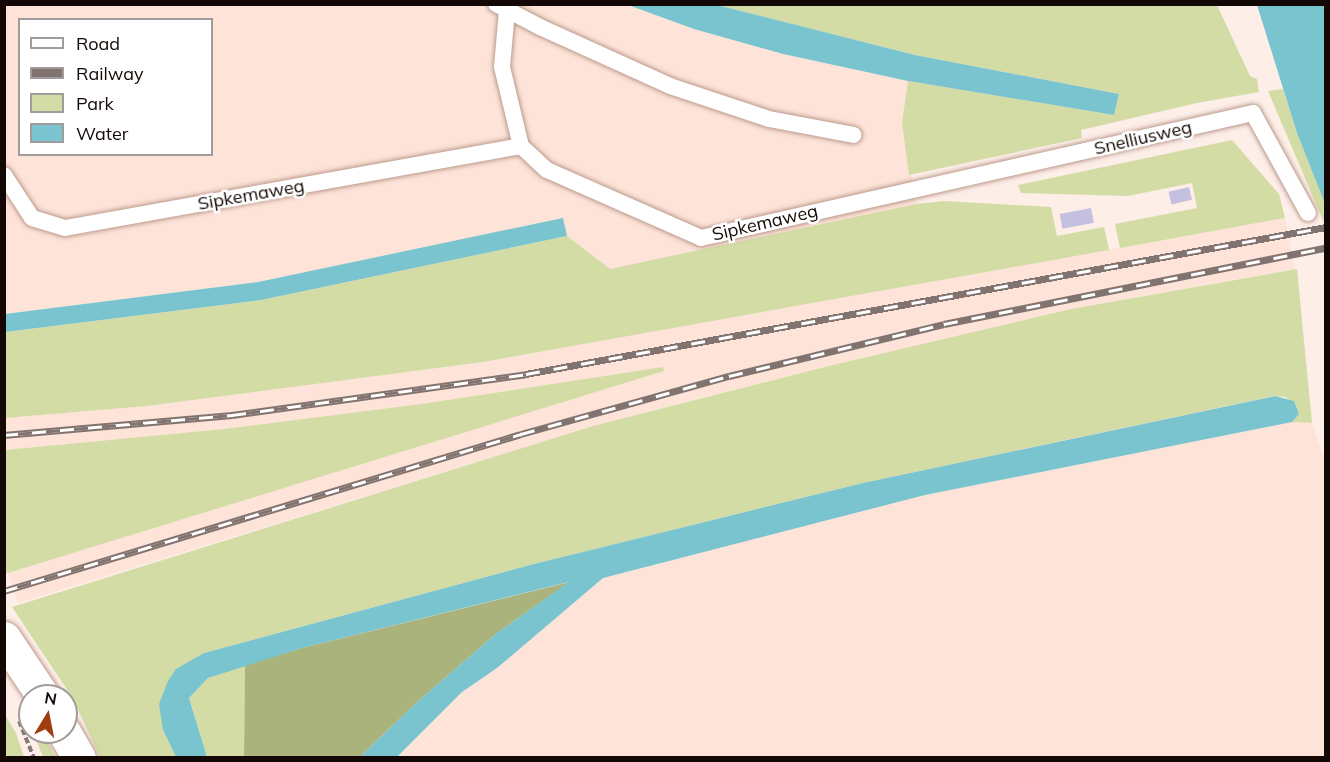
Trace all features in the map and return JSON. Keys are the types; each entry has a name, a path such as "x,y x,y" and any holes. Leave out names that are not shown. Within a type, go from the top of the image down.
{"street":[{"path":"4,638 35,684"},
{"path":"71,744 79,758"}],"lane":[{"path":"521,146 502,67 501,7 670,86 769,119 854,135"},
{"name":"Snelliusweg","path":"922,187 1253,113 1308,213"},
{"name":"Sipkemaweg","path":"4,175 32,218 65,228 521,146 547,170 701,238 922,187"}],"path":[{"path":"28,744 34,758"}],"shaded area":[{"path":"4,5 628,5 694,29 783,54 908,81 902,122 916,204 610,270 567,236 563,219 258,282 5,314"},
{"path":"1285,218 1295,269 1071,309 833,365 593,426 18,603 8,573 664,371 663,367 421,404 224,429 5,450 5,418 147,406 483,362"},
{"path":"1292,422 1312,423 1326,464 1325,757 397,758 462,692 497,668 603,578 925,495"}],"green space":[{"path":"717,5 1217,5 1250,76 1257,79 1259,92 1197,103 1081,130 1082,138 909,175 902,122 908,81 1114,115 1119,94 915,55"},
{"path":"1283,89 1297,133 1325,204 1325,225 1268,91"},
{"path":"1232,140 1279,194 1285,218 1120,248 1115,224 1197,208 1192,183 1128,196 1021,193 1018,185"},
{"path":"944,201 1051,207 1057,236 1104,227 1109,250 483,362 147,406 5,418 5,332 261,300 567,236 610,269 916,204"},
{"path":"1297,269 1312,423 1292,422 1299,413 1286,397 1274,396 863,483 534,564 204,653 163,730 176,757 100,757 78,710 78,684 63,684 12,607 593,426 833,365 1071,309"},
{"path":"663,367 664,371 8,573 5,572 5,450 224,429 421,404"},
{"path":"570,582 497,633 416,703 360,757 244,758 245,665 302,648"},
{"path":"245,665 244,757 207,757 189,698 208,678"},
{"path":"4,713 16,733 24,757 5,757"},
{"path":"38,744 49,744 55,757 43,757"}],"water":[{"path":"628,5 717,5 915,55 1119,94 1114,115 908,81 783,54 694,29"},
{"path":"1257,5 1325,5 1325,204 1297,133"},
{"path":"563,218 567,236 261,300 5,332 5,314 258,282"},
{"path":"1275,396 1294,401 1299,414 1292,422 925,495 603,578 497,668 462,692 397,757 360,757 416,703 497,633 569,582 302,648 208,678 189,698 207,757 176,757 163,730 159,704 168,681 176,669 204,653 534,564 863,483"}],"building":[{"path":"1189,187 1192,200 1171,204 1169,192"},
{"path":"1091,208 1094,223 1062,229 1060,214"}],"railway":[{"path":"4,435 232,415 526,374 1326,227"},
{"path":"4,591 521,434 729,376 944,324 1326,248"}]}
